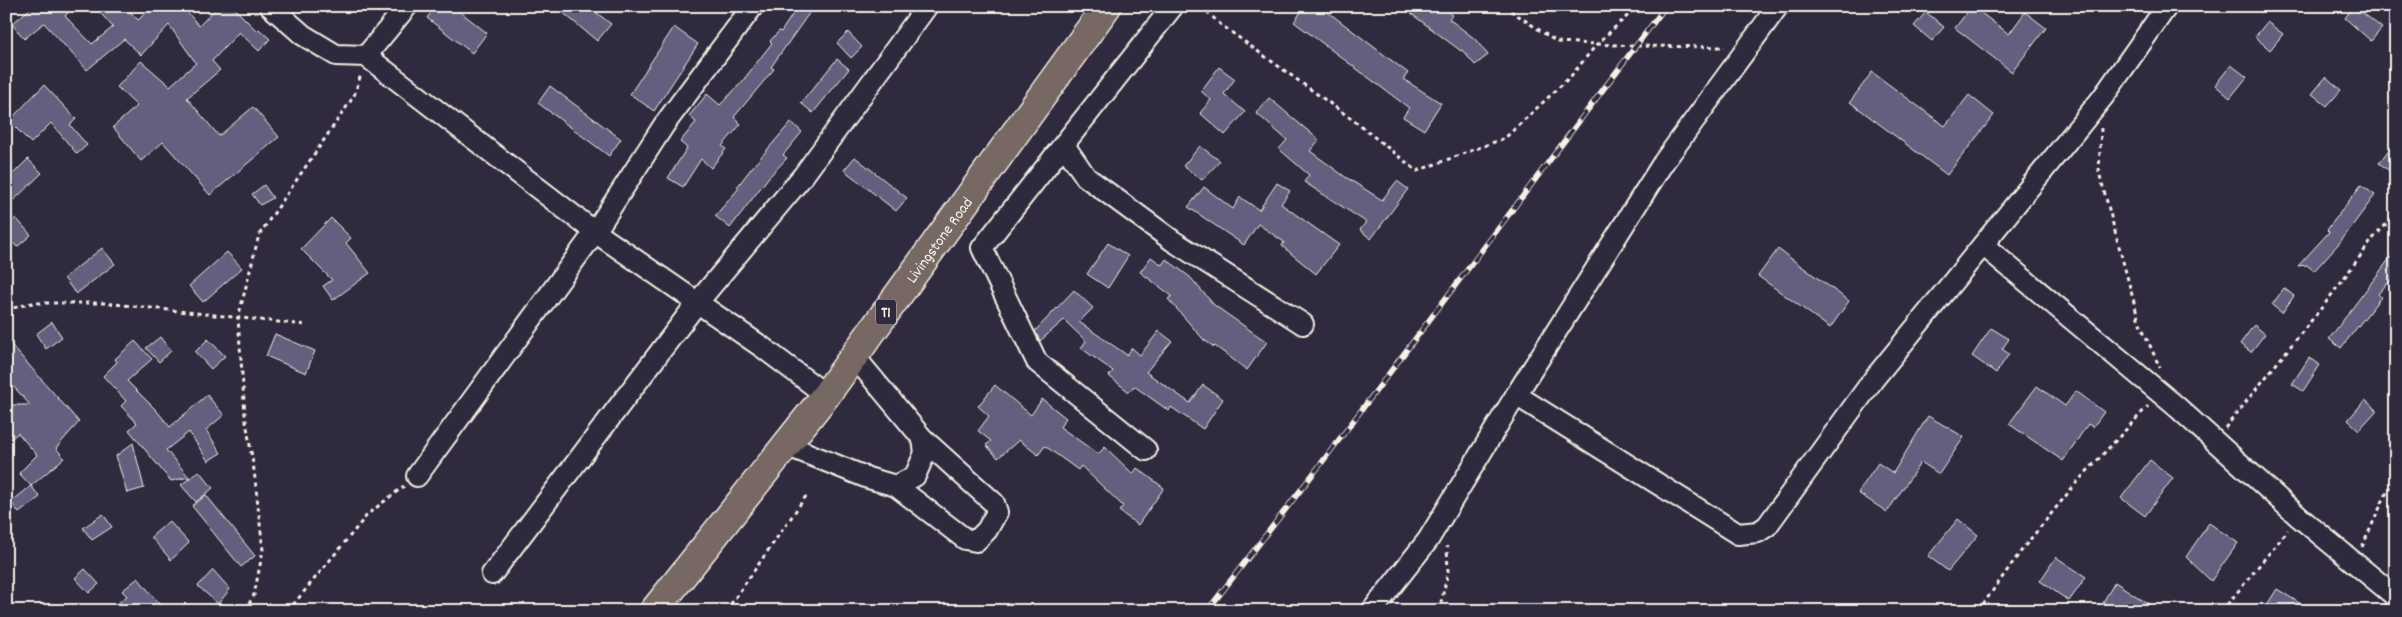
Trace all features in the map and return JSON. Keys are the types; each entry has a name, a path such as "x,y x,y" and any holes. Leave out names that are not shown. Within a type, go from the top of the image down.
{"highway":[{"name":"Livingstone Road","path":"654,611 826,395 1107,6"}],"street":[{"path":"270,6 303,35 336,55 366,56 595,232 826,395"},
{"path":"366,56 407,6"},
{"path":"417,476 595,232 664,125 752,6"},
{"path":"492,574 697,303 803,176 927,6"},
{"path":"1146,450 1037,362 982,248 1173,6"},
{"path":"1372,611 1428,540 1516,395 1664,163 1778,6"},
{"path":"1516,395 1738,534 1758,532 1767,526 1874,380 2102,97 2166,6"},
{"path":"1064,145 1086,177 1173,241 1303,324"},
{"path":"1983,244 2161,393 2299,517 2396,597"},
{"path":"786,445 868,478 896,486 965,539 976,541 987,530 996,512 994,503 923,439 854,356"},
{"path":"896,486 914,476 925,453 923,439"}],"path":[{"path":"1201,6 1220,24 1353,120 1417,171 1505,138 1571,76 1597,44 1638,6"},
{"path":"1504,6 1557,42 1748,47"},
{"path":"245,611 254,595 263,550 254,470 245,415 238,318 260,235 354,96 366,56"},
{"path":"2102,97 2099,172 2139,321 2162,373"},
{"path":"2214,442 2327,301 2375,236 2396,214"},
{"path":"6,310 32,303 105,302 306,325"},
{"path":"1978,611 2024,546 2077,482 2161,393"},
{"path":"288,611 368,514 417,476"},
{"path":"2354,563 2386,494 2396,480"},
{"path":"726,611 806,496"},
{"path":"1439,611 1448,572 1445,513"},
{"path":"2222,611 2299,517"}],"building":[{"path":"33,6 75,6 65,16 92,44 113,27 94,6 125,6 138,20 153,6 182,6 199,26 218,6 232,6 257,31 259,29 270,39 259,51 239,32 212,61 220,70 187,98 219,136 253,107 279,137 210,195 163,142 141,161 113,127 137,106 117,87 141,61 170,86 196,63 169,25 141,55 124,39 87,70 44,23 24,39 12,24"},
{"path":"436,6 453,6 487,33 472,53 427,18"},
{"path":"555,6 588,6 611,24 597,41"},
{"path":"798,6 810,12 771,67 774,69 734,117 741,124 722,146 726,149 711,168 701,159 683,187 668,178 687,148 680,142 696,122 689,116 707,94 720,105 741,83 772,43 770,41 779,31 781,32"},
{"path":"1305,6 1320,6 1408,73 1403,79 1441,103 1424,130 1403,117 1409,108 1294,22"},
{"path":"1401,6 1441,6 1452,15 1449,19 1475,39 1488,55 1475,65 1462,50"},
{"path":"1972,6 2009,34 2025,12 2046,28 2012,72 1955,28"},
{"path":"2354,6 2382,28 2371,41 2345,18"},
{"path":"1926,12 1944,27 1932,41 1914,26"},
{"path":"2267,22 2283,34 2270,50 2255,37"},
{"path":"674,27 698,44 654,111 630,94"},
{"path":"848,32 862,47 851,58 837,43"},
{"path":"837,59 849,69 813,113 801,103"},
{"path":"2231,65 2247,77 2230,98 2215,85"},
{"path":"1219,67 1235,79 1224,94 1245,112 1225,135 1200,113 1211,100 1201,91"},
{"path":"1872,72 1945,126 1969,95 1994,115 1947,175 1850,102"},
{"path":"2326,77 2341,90 2327,106 2312,94"},
{"path":"44,85 76,119 70,125 87,145 77,154 51,123 31,143 9,121"},
{"path":"550,86 621,139 609,156 538,103"},
{"path":"1269,98 1319,140 1310,151 1344,176 1382,200 1397,181 1408,189 1371,239 1360,230 1366,222 1304,182 1309,175 1279,149 1287,140 1256,113"},
{"path":"791,122 802,132 783,155 787,158 768,178 730,228 715,216 739,188 737,187 750,170"},
{"path":"2396,140 2396,176 2379,163"},
{"path":"1200,146 1220,161 1202,180 1183,166"},
{"path":"855,157 907,198 896,211 844,170"},
{"path":"28,159 42,173 14,200 6,192 6,181"},
{"path":"1277,183 1290,191 1281,204 1339,245 1316,274 1282,246 1284,242 1258,224 1244,245 1188,207 1204,187 1233,209 1240,197 1259,210"},
{"path":"264,185 273,198 260,205 252,194"},
{"path":"2361,185 2375,195 2341,241 2314,271 2307,265 2298,266 2329,232 2327,230"},
{"path":"16,218 31,235 17,247 6,236 6,227"},
{"path":"331,218 351,238 346,243 370,273 333,300 323,286 332,280 301,249"},
{"path":"1108,243 1128,256 1108,288 1087,274"},
{"path":"102,248 115,264 76,294 64,278"},
{"path":"1778,249 1849,301 1830,328 1758,276"},
{"path":"2396,250 2396,274 2378,294 2381,297 2341,348 2329,339"},
{"path":"227,252 242,268 203,302 189,286"},
{"path":"1151,257 1162,265 1166,259 1190,277 1214,305 1267,342 1247,370 1204,340 1168,299 1172,296 1140,272"},
{"path":"2284,288 2294,296 2282,313 2272,305"},
{"path":"1074,290 1093,308 1079,322 1127,355 1132,348 1140,355 1159,331 1172,341 1146,372 1190,403 1203,385 1223,399 1203,429 1171,407 1169,411 1134,386 1129,392 1109,376 1113,371 1081,348 1086,341 1064,320 1040,341 1035,331"},
{"path":"52,322 62,337 46,349 36,334"},
{"path":"2254,325 2265,334 2251,352 2240,344"},
{"path":"1991,328 2009,339 2002,349 2009,354 1996,373 1972,356"},
{"path":"275,334 315,351 306,373 266,356"},
{"path":"160,337 171,351 159,362 146,348"},
{"path":"6,339 79,422 56,448 64,458 31,486 19,473 37,455 18,433 6,443 6,405 30,405 6,378"},
{"path":"208,339 225,356 211,369 195,352"},
{"path":"135,341 152,359 127,381 170,427 207,395 224,415 206,430 221,453 208,461 189,432 166,450 189,477 171,481 165,474 129,430 137,423 121,406 126,401 103,376 117,362 115,359"},
{"path":"2309,358 2320,365 2303,391 2292,384"},
{"path":"995,385 1031,415 1042,399 1066,418 1060,427 1098,454 1105,447 1133,474 1137,468 1164,488 1138,525 1119,511 1123,506 1081,466 1078,470 1045,446 1038,455 1019,440 998,458 986,445 991,441 978,431 989,416 978,406"},
{"path":"2037,386 2065,406 2076,391 2104,412 2093,427 2088,424 2063,461 2009,424"},
{"path":"2365,400 2377,410 2359,430 2348,420"},
{"path":"1928,416 1964,437 1939,474 1921,462 1887,512 1858,493 1878,463 1893,473"},
{"path":"133,443 144,488 127,493 116,456"},
{"path":"2150,460 2173,478 2145,516 2121,498"},
{"path":"199,471 213,488 196,502 181,485"},
{"path":"31,486 40,497 19,513 11,502"},
{"path":"206,495 255,556 241,567 192,506"},
{"path":"103,514 112,527 92,540 83,528"},
{"path":"1958,519 1978,535 1948,571 1928,556"},
{"path":"169,521 189,543 171,560 151,537"},
{"path":"2209,523 2238,543 2211,581 2186,557"},
{"path":"2056,557 2086,577 2069,601 2040,581"},
{"path":"85,569 99,584 89,593 75,578"},
{"path":"213,570 230,589 218,604 198,586"},
{"path":"138,578 165,611 108,611 127,596 122,591"},
{"path":"2115,582 2159,611 2117,611 2103,602"},
{"path":"2277,589 2312,611 2263,611"}],"railway":[{"path":"1207,611 1320,465 1666,6"}]}
